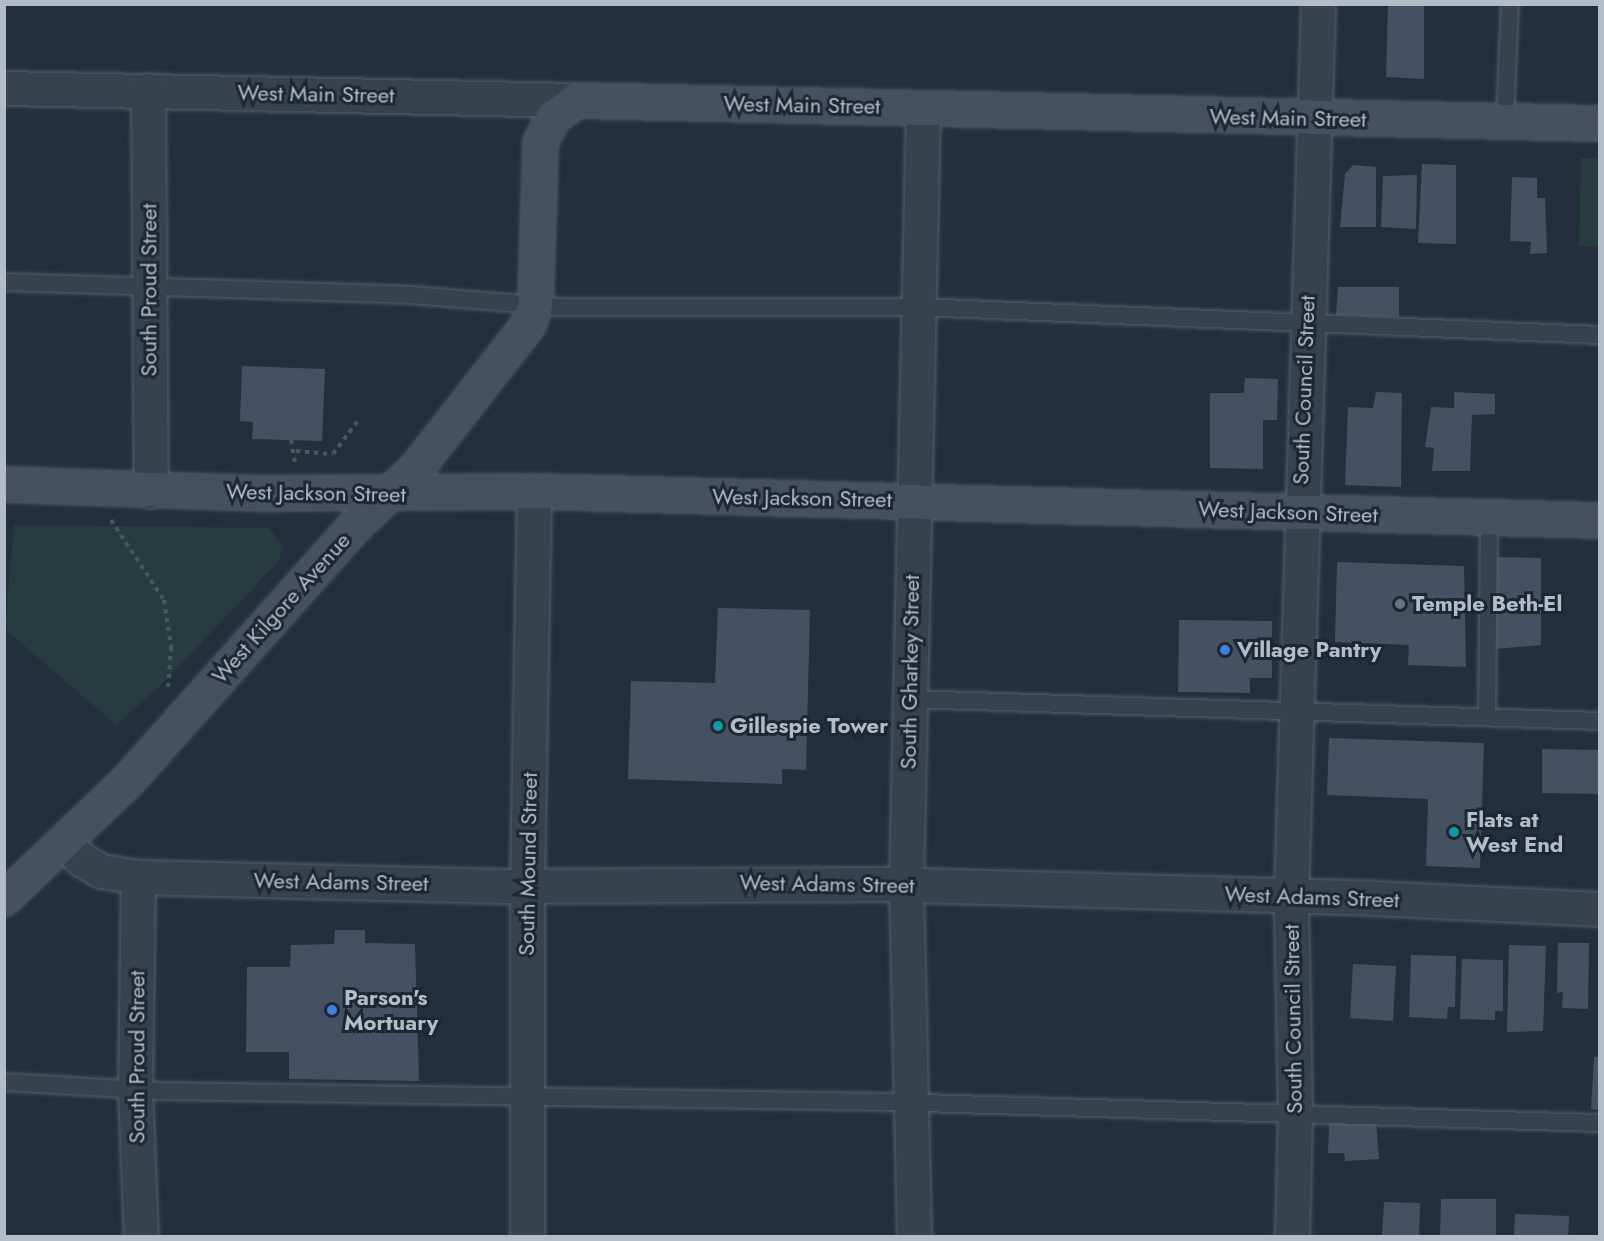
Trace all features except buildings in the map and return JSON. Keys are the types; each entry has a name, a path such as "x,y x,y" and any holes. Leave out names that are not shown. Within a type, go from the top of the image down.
{"main road":[{"name":"West Main Street","path":"576,100 1315,119 1599,123"},
{"name":"West Kilgore Avenue","path":"4,898 127,781 387,493 416,468 528,324 535,305 540,141 553,117 576,100"},
{"name":"West Jackson Street","path":"4,484 151,491 387,493 534,491 1599,520"}],"street":[{"name":"South Council Street","path":"1292,1236 1295,1113 1291,896 1300,513 1318,4"},
{"name":"West Main Street","path":"4,88 576,100"},
{"name":"South Proud Street","path":"148,90 151,491"},
{"name":"South Gharkey Street","path":"914,1236 914,1105 906,885 908,699 923,108"},
{"name":"South Mound Street","path":"527,1236 526,885 534,491"},
{"name":"West Adams Street","path":"64,842 82,860 101,871 138,877 526,885 775,882 1291,896 1599,909"},
{"name":"South Proud Street","path":"138,877 135,1089 141,1236"}],"lane":[{"path":"1505,121 1510,4"},
{"path":"4,282 411,296 535,305 918,307 1599,335"},
{"path":"1486,715 1489,517"},
{"path":"908,699 1599,720"},
{"path":"4,1082 135,1089 1295,1113 1599,1123"}],"path":[{"path":"296,451 333,454 360,418"},
{"path":"291,440 296,451 295,470"},
{"path":"111,520 164,600 171,648 168,690"}],"green space":[{"path":"1581,158 1599,158 1599,247 1579,246"},
{"path":"14,525 269,528 283,547 278,562 161,685 116,725 5,629"}],"place":[{"name":"Temple Beth-El","path":"1400,604"},
{"name":"Village Pantry","path":"1225,650"},
{"name":"Gillespie Tower","path":"718,726"},
{"name":"Flats at West End","path":"1454,832"},
{"name":"Parson's Mortuary","path":"332,1010"}]}
